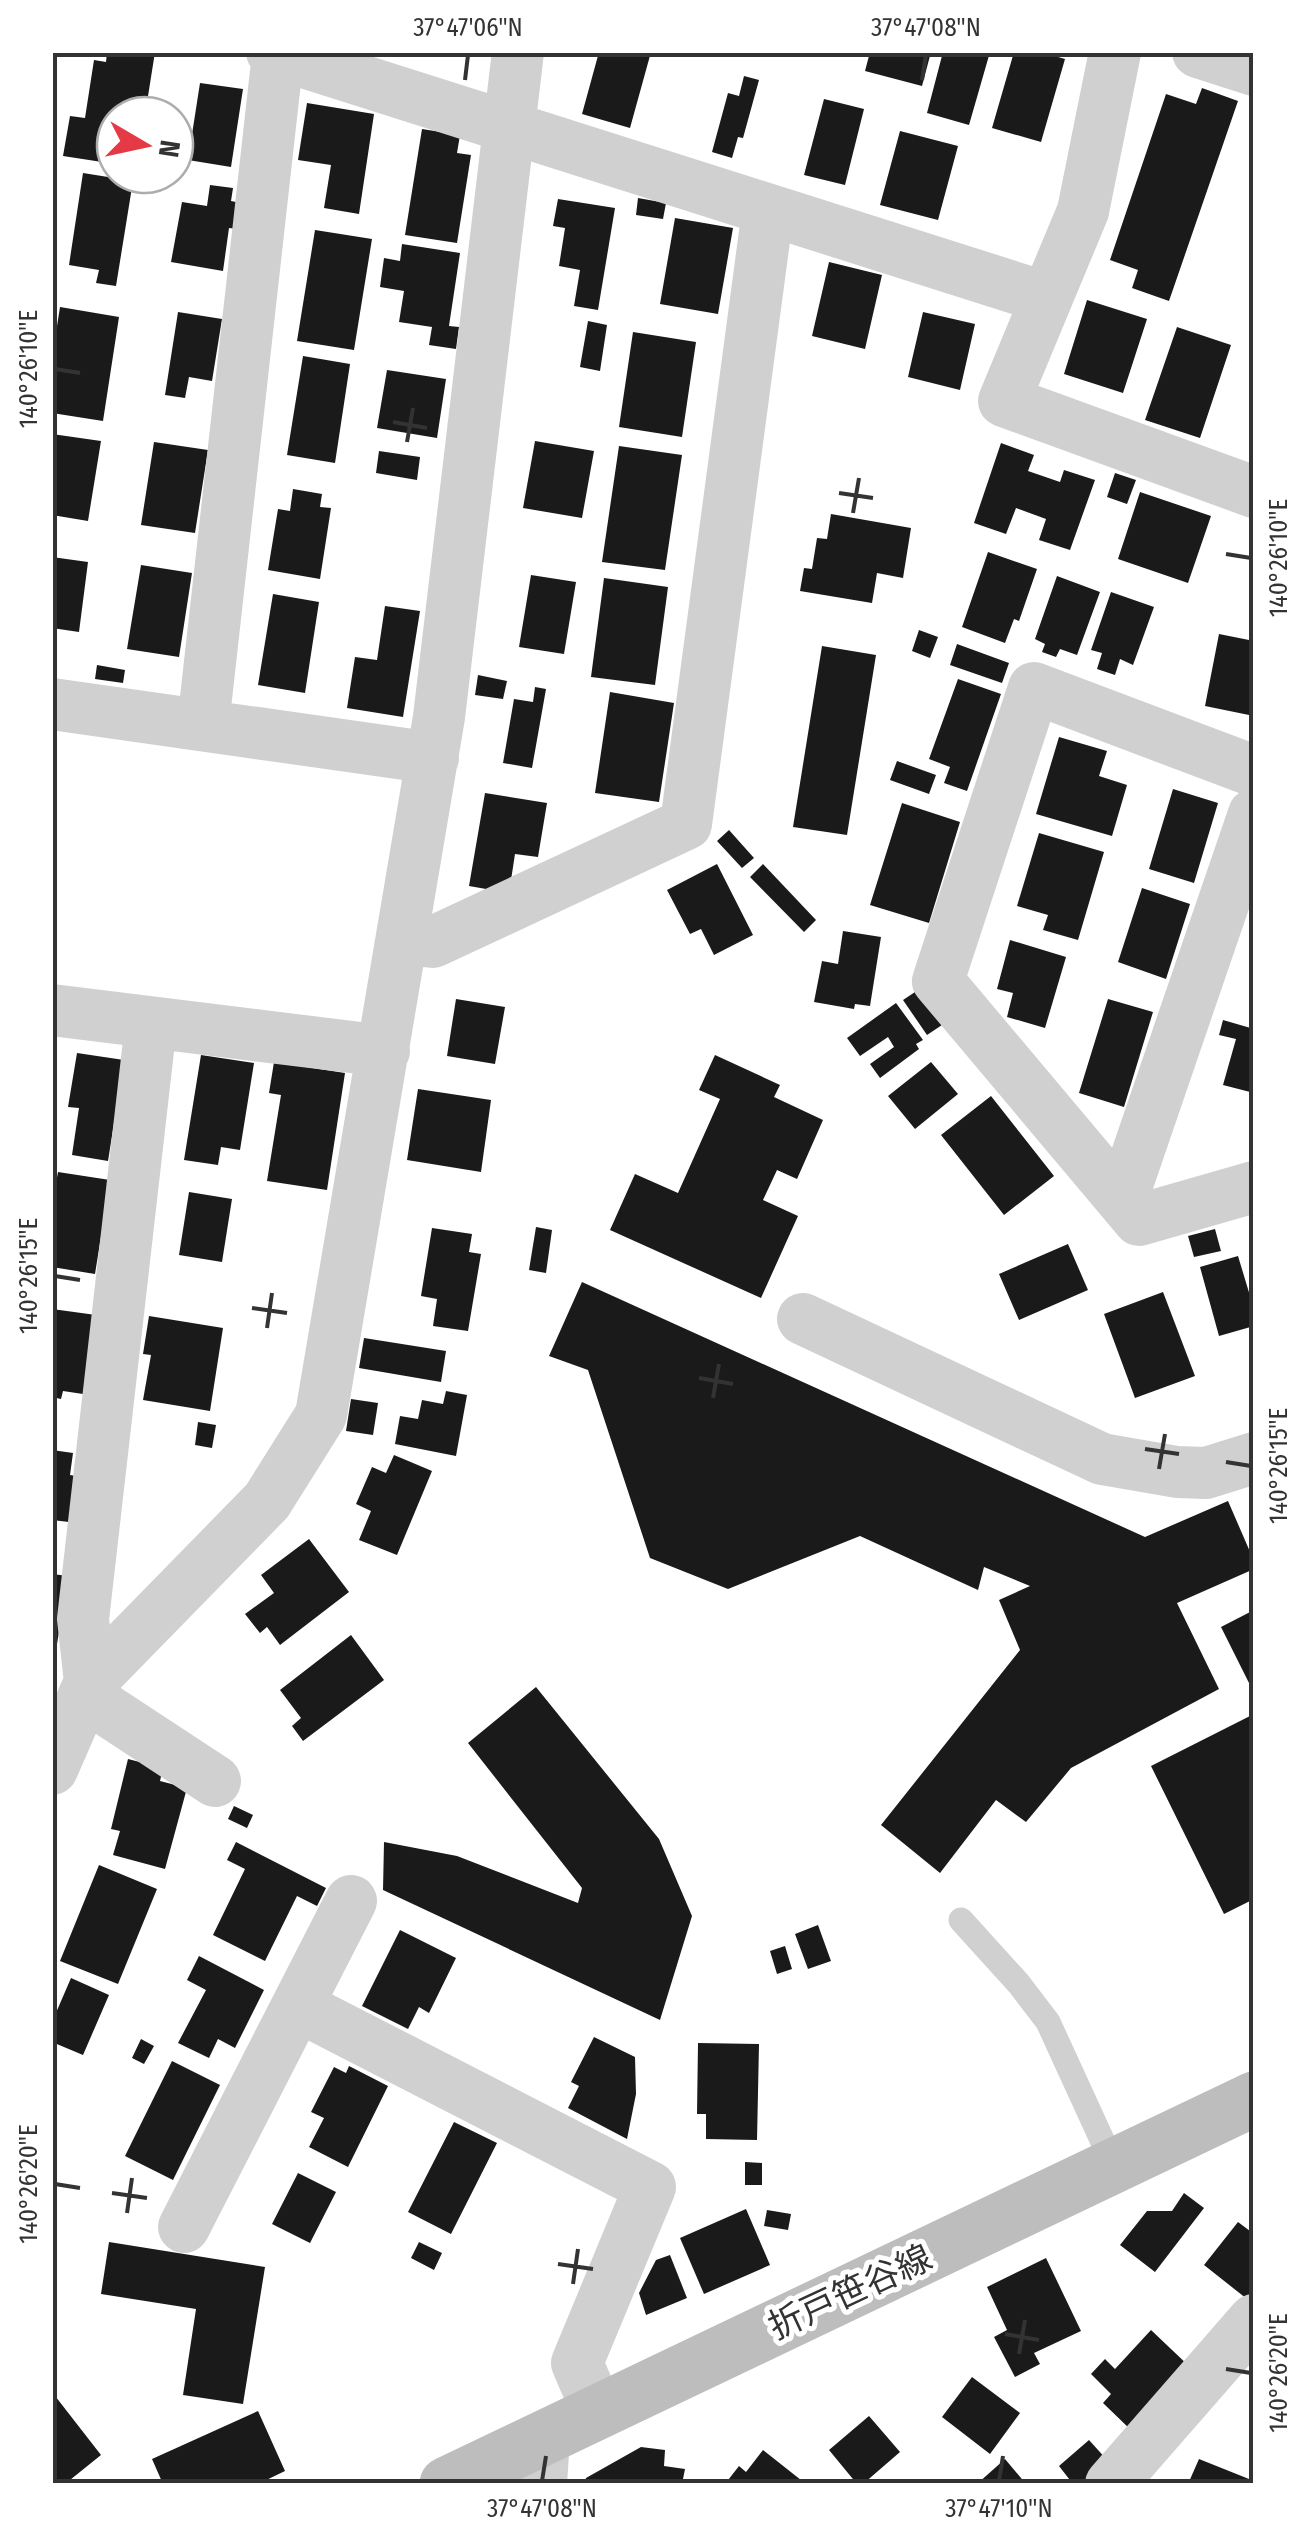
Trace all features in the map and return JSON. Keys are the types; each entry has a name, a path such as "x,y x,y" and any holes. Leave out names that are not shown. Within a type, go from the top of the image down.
{"main road":[{"name":"折戸笹谷線","path":"447,2484 542,2460 598,2412 1254,2100"}],"street":[{"path":"52,1769 87,1689 268,1501 321,1415 433,758 518,52"},
{"path":"1115,52 1083,211 1004,401 1254,492"},
{"path":"202,725 275,53 1047,298"},
{"path":"402,938 433,942 686,824 768,210"},
{"path":"1254,770 1034,688 938,981 1138,1220 1254,1186"},
{"path":"52,704 433,758"},
{"path":"1122,1199 1254,814"},
{"path":"52,1010 384,1051"},
{"path":"87,1689 83,1619 151,1024"},
{"path":"804,1319 1102,1459 1206,1473 1254,1458"},
{"path":"87,1689 215,1780"},
{"path":"184,2226 350,1902"},
{"path":"298,2006 650,2186 577,2363 598,2412"},
{"path":"1111,2484 1254,2320"}],"lane":[{"path":"961,1920 1048,2022 1114,2166"}],"building":[{"path":"107,52 155,52 148,95 95,95 95,161 63,156 70,116 85,118 94,60 106,62"},
{"path":"599,52 651,52 630,128 582,114"},
{"path":"870,52 931,52 922,86 865,71"},
{"path":"943,52 990,52 969,125 927,113"},
{"path":"1014,52 1041,52 1065,59 1041,142 992,128"},
{"path":"744,76 759,80 743,138 738,137 732,158 712,152 728,93 739,96"},
{"path":"200,83 243,89 231,167 195,161"},
{"path":"1202,88 1238,101 1169,301 1132,288 1138,270 1110,260 1166,94 1196,104"},
{"path":"824,99 864,109 845,185 804,175"},
{"path":"307,103 374,114 359,214 324,208 331,165 298,160"},
{"path":"422,129 460,135 457,153 471,155 457,243 405,235"},
{"path":"900,131 958,146 938,220 880,205"},
{"path":"83,173 95,175 95,195 131,195 116,286 96,283 99,270 69,265"},
{"path":"210,185 233,188 231,201 241,203 237,229 229,228 223,271 171,262 182,202 207,206"},
{"path":"638,198 666,203 663,219 636,215"},
{"path":"558,199 615,208 598,310 574,306 580,270 559,266 565,228 553,226"},
{"path":"675,218 733,228 718,314 660,304"},
{"path":"315,230 372,239 354,350 297,341"},
{"path":"402,244 460,253 449,326 459,327 456,349 429,345 432,327 399,322 404,291 380,287 384,258 400,261"},
{"path":"829,262 882,275 865,349 812,336"},
{"path":"1087,300 1147,319 1123,393 1064,374"},
{"path":"60,307 119,317 103,421 52,413 52,358"},
{"path":"178,312 222,319 212,381 189,377 185,398 165,395"},
{"path":"923,312 975,324 960,390 908,377"},
{"path":"588,321 607,325 600,371 580,367"},
{"path":"1177,327 1231,345 1200,438 1145,420"},
{"path":"633,332 696,342 682,437 619,427"},
{"path":"303,356 350,364 335,463 287,455"},
{"path":"387,370 446,379 437,438 377,428"},
{"path":"52,434 101,441 88,521 52,515"},
{"path":"535,441 594,451 582,518 523,508"},
{"path":"154,442 208,450 195,533 141,525"},
{"path":"1001,443 1034,455 1028,471 1060,482 1064,470 1095,480 1070,550 1039,540 1046,519 1016,508 1006,534 974,523"},
{"path":"619,446 682,455 665,570 602,562"},
{"path":"379,451 420,457 417,480 376,473"},
{"path":"1115,473 1136,480 1127,504 1107,497"},
{"path":"293,489 322,494 320,507 331,508 320,579 268,570 278,509 290,511"},
{"path":"1140,492 1211,516 1188,583 1118,559"},
{"path":"831,514 911,528 903,578 877,573 872,603 800,591 804,568 812,569 817,538 827,539"},
{"path":"988,552 1037,569 1019,621 1014,619 1005,643 962,627"},
{"path":"52,557 88,562 79,632 52,628"},
{"path":"141,565 192,573 179,657 127,649"},
{"path":"531,575 576,582 564,654 519,647"},
{"path":"1057,576 1100,592 1077,655 1060,649 1056,657 1042,652 1045,644 1035,639"},
{"path":"604,578 668,587 655,685 591,677"},
{"path":"1111,592 1154,607 1133,665 1120,659 1115,675 1097,669 1102,653 1091,650"},
{"path":"273,594 319,602 305,693 258,685"},
{"path":"385,606 420,611 403,717 347,708 355,657 377,660"},
{"path":"919,630 938,637 930,658 912,651"},
{"path":"1219,634 1254,641 1254,716 1205,706"},
{"path":"957,644 1009,663 1002,683 950,665"},
{"path":"822,646 876,655 847,835 793,827"},
{"path":"97,665 125,670 123,683 95,679"},
{"path":"478,675 507,681 503,699 475,695"},
{"path":"958,679 1001,694 967,791 944,783 950,767 929,759"},
{"path":"535,687 546,689 532,768 503,763 514,699 533,702"},
{"path":"610,692 674,703 659,802 595,793"},
{"path":"1059,737 1107,751 1099,776 1127,785 1112,836 1036,814"},
{"path":"897,761 936,775 929,794 890,780"},
{"path":"1173,789 1218,803 1194,883 1149,869"},
{"path":"485,793 547,803 538,857 515,854 509,893 469,886"},
{"path":"902,803 960,822 929,923 870,905"},
{"path":"729,830 754,858 742,868 717,841"},
{"path":"1039,833 1104,852 1078,940 1043,930 1048,915 1017,906"},
{"path":"717,864 753,935 714,955 701,929 690,934 667,890"},
{"path":"763,864 816,920 804,932 750,877"},
{"path":"1142,888 1190,904 1166,979 1118,962"},
{"path":"843,931 881,937 870,1006 855,1004 854,1009 814,1002 822,961 838,964"},
{"path":"1010,940 1066,957 1045,1028 1007,1017 1013,993 997,989"},
{"path":"918,990 942,1025 927,1035 903,1000"},
{"path":"456,999 505,1007 495,1064 447,1056"},
{"path":"1108,999 1153,1012 1124,1107 1079,1093"},
{"path":"896,1003 923,1040 916,1044 919,1049 880,1078 870,1064 894,1047 888,1037 860,1056 847,1038"},
{"path":"1223,1020 1254,1029 1254,1093 1223,1085 1236,1039 1219,1035"},
{"path":"77,1053 124,1060 108,1161 72,1155 79,1108 68,1107"},
{"path":"201,1055 254,1063 240,1150 221,1147 218,1165 184,1160"},
{"path":"715,1055 780,1085 774,1097 823,1120 797,1179 777,1170 763,1200 798,1216 761,1298 610,1230 635,1174 678,1193 720,1099 699,1090"},
{"path":"274,1062 345,1073 327,1190 267,1181 281,1095 269,1093"},
{"path":"931,1062 958,1094 915,1129 888,1096"},
{"path":"418,1089 491,1100 481,1172 407,1160"},
{"path":"991,1096 1054,1176 1004,1215 941,1135"},
{"path":"58,1172 110,1180 95,1274 52,1267 52,1205"},
{"path":"189,1192 232,1199 222,1262 179,1255"},
{"path":"536,1227 552,1230 546,1273 529,1270"},
{"path":"432,1228 472,1234 469,1252 481,1254 468,1331 433,1326 437,1299 421,1296"},
{"path":"1215,1229 1221,1251 1194,1257 1188,1236"},
{"path":"1068,1244 1088,1290 1019,1320 999,1274"},
{"path":"1238,1256 1254,1309 1254,1326 1219,1336 1200,1267"},
{"path":"582,1282 1145,1537 1228,1501 1254,1569 1177,1603 1219,1689 1071,1768 1026,1822 996,1800 940,1873 881,1825 1020,1650 999,1600 1030,1586 984,1567 978,1590 860,1536 728,1589 650,1558 588,1370 549,1356"},
{"path":"1163,1292 1195,1376 1135,1398 1104,1314"},
{"path":"52,1309 96,1315 83,1394 63,1391 61,1399 52,1397"},
{"path":"149,1316 223,1328 210,1411 143,1400 151,1355 143,1354"},
{"path":"364,1338 446,1351 441,1382 359,1368"},
{"path":"446,1391 467,1395 456,1456 395,1444 400,1416 418,1419 422,1400 443,1404"},
{"path":"351,1399 378,1403 373,1435 346,1431"},
{"path":"198,1422 216,1425 212,1448 195,1445"},
{"path":"52,1450 73,1453 70,1475 76,1476 69,1522 52,1520"},
{"path":"394,1455 432,1471 397,1555 359,1540 371,1511 356,1504 372,1467 386,1473"},
{"path":"309,1539 349,1592 280,1645 267,1627 260,1633 245,1614 274,1593 261,1575"},
{"path":"52,1574 68,1576 57,1644 52,1643"},
{"path":"1254,1610 1254,1693 1221,1627"},
{"path":"351,1635 384,1680 303,1741 292,1726 301,1718 280,1690"},
{"path":"536,1687 659,1839 692,1916 660,2020 383,1890 384,1842 457,1856 578,1903 582,1888 468,1743"},
{"path":"1254,1714 1254,1899 1224,1914 1151,1766"},
{"path":"128,1759 163,1768 160,1781 187,1788 165,1869 113,1855 120,1831 111,1829"},
{"path":"234,1806 253,1815 247,1828 228,1819"},
{"path":"236,1842 326,1888 317,1906 297,1896 265,1961 213,1935 245,1869 227,1860"},
{"path":"99,1865 157,1889 118,1984 60,1961"},
{"path":"818,1925 831,1961 808,1969 795,1934"},
{"path":"400,1930 456,1958 429,2013 419,2007 408,2029 362,2006"},
{"path":"785,1946 792,1969 777,1974 770,1951"},
{"path":"199,1956 264,1990 235,2048 218,2039 209,2058 178,2043 206,1990 187,1980"},
{"path":"71,1978 109,1995 83,2055 52,2042 52,2022"},
{"path":"594,2037 635,2057 636,2094 627,2139 568,2108 579,2086 571,2082"},
{"path":"141,2039 154,2046 144,2064 132,2058"},
{"path":"698,2043 759,2044 757,2140 706,2139 706,2114 697,2114"},
{"path":"172,2061 220,2085 173,2180 125,2156"},
{"path":"349,2066 388,2086 348,2167 309,2147 324,2118 311,2112 334,2067 346,2073"},
{"path":"454,2122 497,2143 451,2234 408,2212"},
{"path":"745,2162 762,2163 762,2185 745,2185"},
{"path":"298,2173 336,2192 310,2243 272,2224"},
{"path":"1184,2193 1204,2208 1155,2272 1120,2245 1147,2211 1172,2211"},
{"path":"746,2209 770,2265 704,2294 680,2238"},
{"path":"767,2210 791,2214 788,2230 764,2226"},
{"path":"1238,2222 1254,2234 1254,2291 1247,2299 1204,2265"},
{"path":"109,2242 265,2267 243,2404 183,2395 196,2309 101,2294"},
{"path":"419,2242 442,2253 434,2270 411,2258"},
{"path":"670,2255 687,2298 646,2315 639,2293 656,2260"},
{"path":"1046,2258 1081,2331 1034,2353 1040,2364 1015,2377 994,2337 1007,2330 987,2287"},
{"path":"1151,2330 1191,2368 1132,2431 1103,2403 1111,2394 1091,2374 1105,2359 1115,2369"},
{"path":"972,2377 1020,2413 990,2454 942,2417"},
{"path":"52,2392 101,2455 65,2484 52,2484"},
{"path":"258,2411 285,2471 258,2484 163,2484 152,2459"},
{"path":"869,2416 900,2452 863,2484 857,2484 829,2450"},
{"path":"1089,2440 1108,2461 1082,2484 1073,2484 1059,2466"},
{"path":"641,2447 665,2450 664,2466 685,2469 682,2484 584,2484 586,2478"},
{"path":"763,2450 806,2484 725,2484 739,2466 746,2472"},
{"path":"1005,2459 1026,2484 977,2484"},
{"path":"1199,2459 1254,2481 1254,2484 1188,2484"}]}
